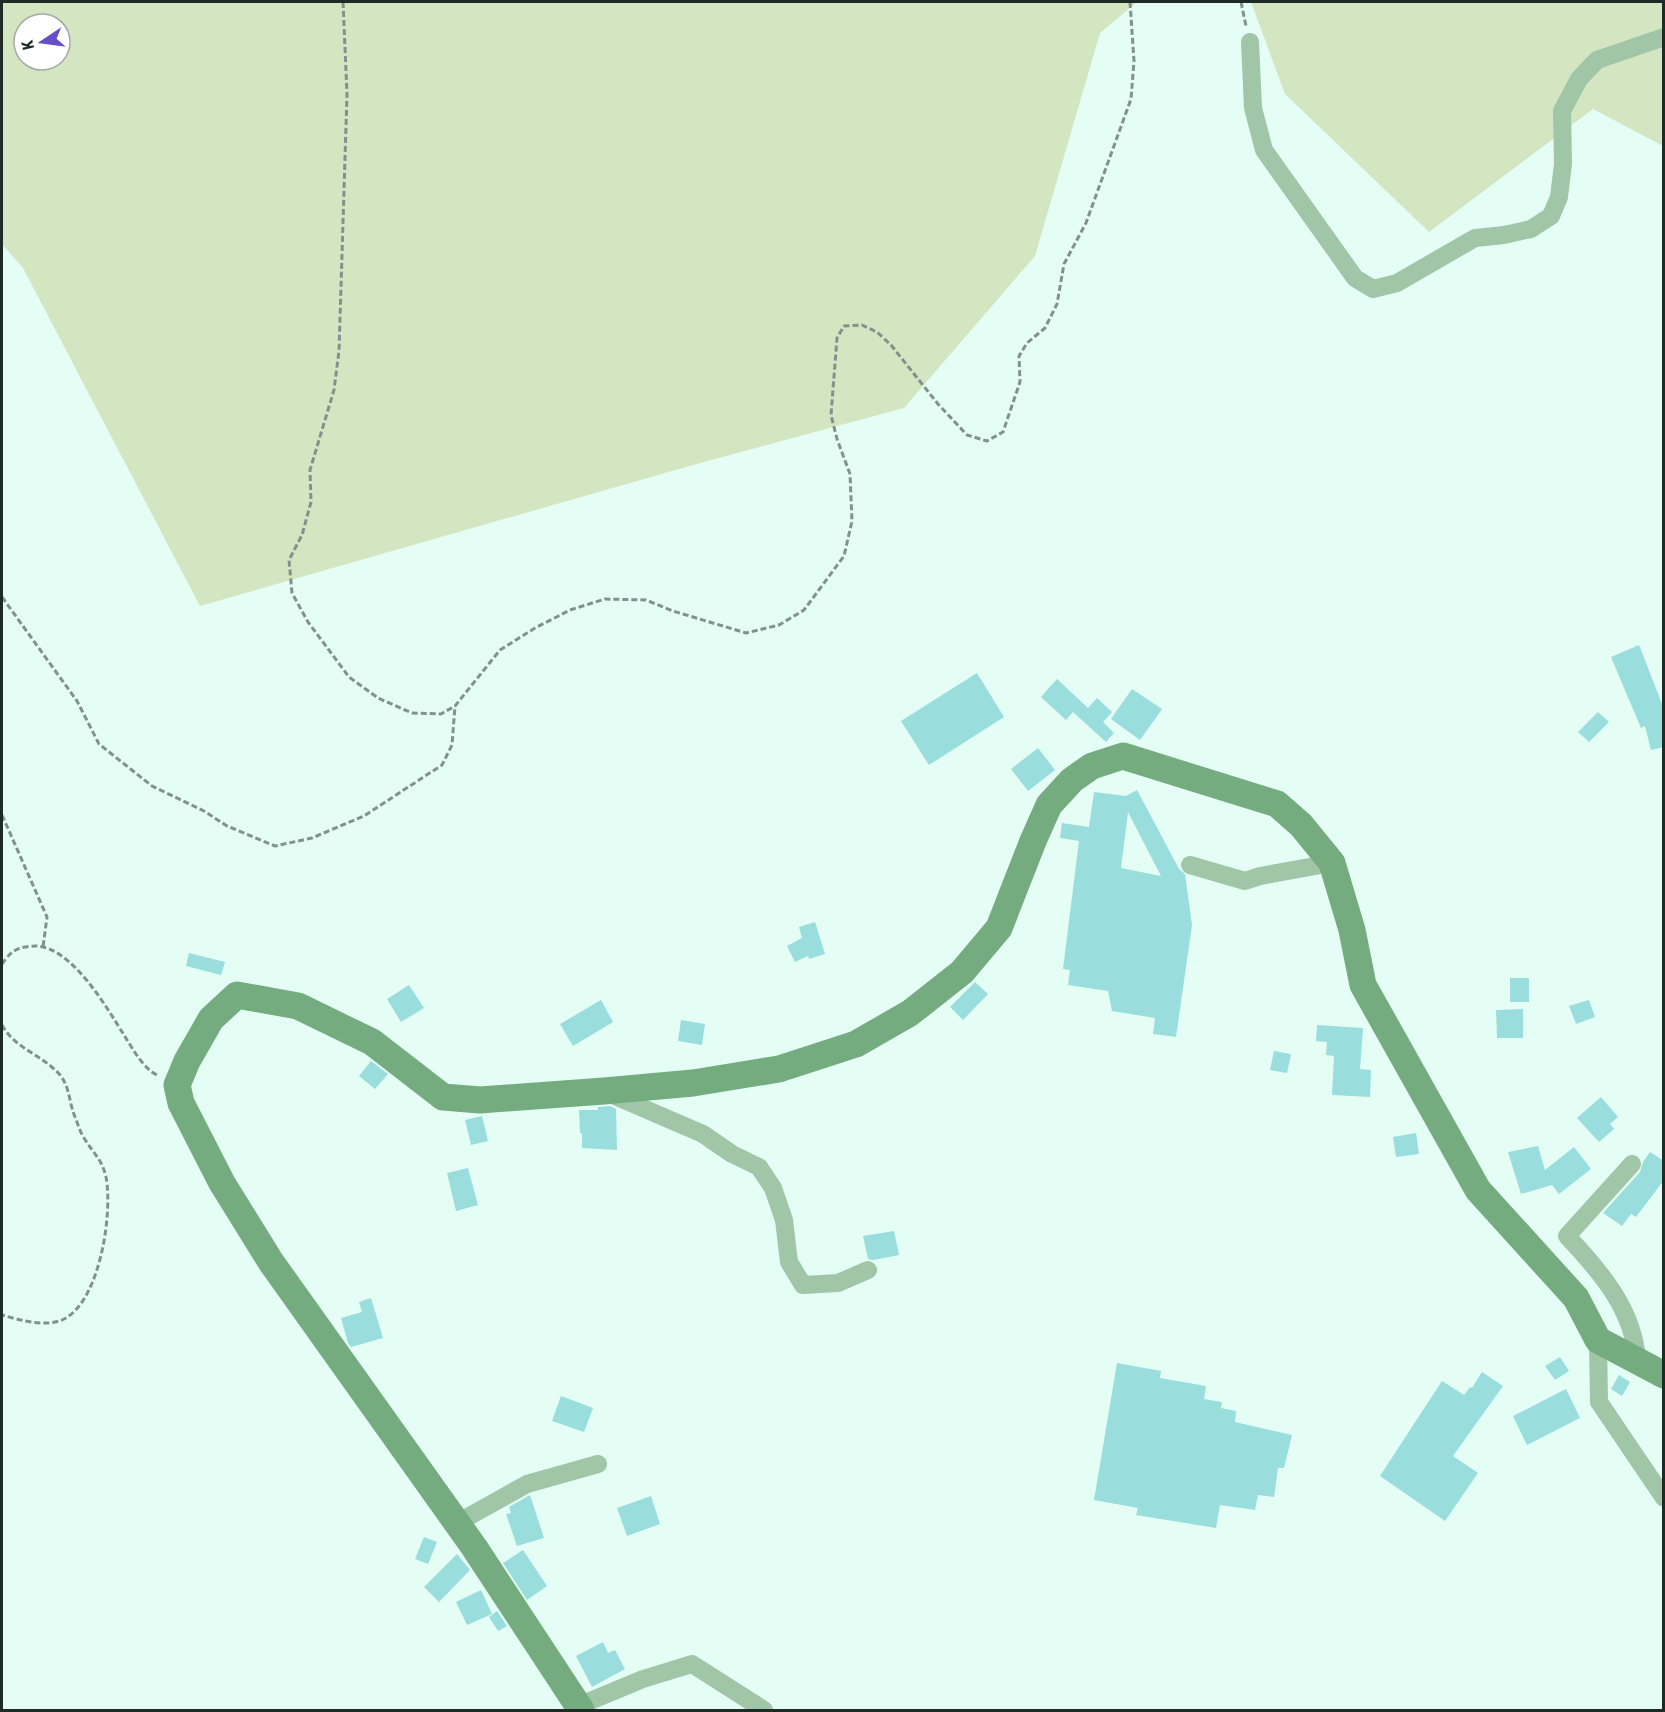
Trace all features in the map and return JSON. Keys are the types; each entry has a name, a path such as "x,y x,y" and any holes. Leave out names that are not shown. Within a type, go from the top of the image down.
{"street":[{"path":"1250,42 1253,108 1264,150 1355,279 1373,289 1397,283 1475,238 1531,229 1551,216 1559,197 1562,175 1562,111 1579,79 1597,60 1664,38"},
{"path":"764,1710 693,1664 643,1679 580,1708 457,1523 271,1262 222,1183 182,1103 177,1085 187,1061 212,1018 237,996 298,1006 372,1042 443,1097 480,1100 604,1091 693,1083 779,1069 856,1044 910,1013 962,972 999,928 1032,841 1049,805 1072,780 1092,766 1123,756 1277,804 1301,825 1332,863 1352,930 1363,985 1478,1190 1576,1298 1598,1340 1599,1402 1664,1498"},
{"path":"1190,865 1245,881 1260,876 1332,863"},
{"path":"604,1091 703,1134 732,1154 759,1167 773,1188 784,1220 789,1262 803,1285 838,1282 868,1270"},
{"path":"1632,1164 1567,1236 1593,1264 1619,1300 1636,1349 1654,1366"},
{"path":"1598,1340 1654,1366"},
{"path":"457,1523 527,1484 598,1464"}],"path":[{"path":"343,2 347,94 339,351 334,390 310,470 310,502 302,535 289,560 292,593 308,622 349,677 378,699 412,713 441,714 455,706 500,650 535,627 570,609 605,599 646,600 673,611 746,633 779,625 804,610 843,556 852,521 850,474 831,415 837,338 844,326 862,325 877,332 891,345 938,404 967,435 987,441 1003,432 1020,382 1019,356 1027,343 1045,328 1057,304 1064,264 1086,223 1131,99 1134,61 1130,2"},
{"path":"1241,2 1250,42"},
{"path":"2,597 77,701 99,744 152,786 204,811 227,826 275,846 312,837 364,816 442,765 452,745 455,706"},
{"path":"2,815 47,917 43,946"},
{"path":"2,964 14,951 28,946 43,946 63,957 97,994 151,1072 177,1085"},
{"path":"2,1025 24,1049 60,1075 69,1091 73,1113 84,1139 100,1158 106,1177 108,1204 98,1266 88,1294 80,1308 63,1320 45,1323 2,1315"}],"green space":[{"path":"2,2 1137,2 1100,33 1035,256 904,408 693,465 200,606 23,268 2,244"},
{"path":"1251,2 1663,2 1663,146 1593,109 1429,232 1285,94"}],"building":[{"path":"1639,645 1664,709 1664,747 1651,750 1645,726 1641,728 1611,657"},
{"path":"977,673 1004,717 929,765 901,721"},
{"path":"1057,679 1088,708 1097,698 1112,712 1103,722 1114,733 1106,742 1073,712 1066,720 1041,697"},
{"path":"1132,689 1162,709 1140,740 1111,719"},
{"path":"1598,712 1609,722 1589,742 1578,732"},
{"path":"1038,748 1055,770 1028,791 1011,769"},
{"path":"1137,790 1179,869 1185,874 1192,925 1176,1037 1153,1034 1155,1018 1112,1011 1108,991 1068,985 1070,970 1063,969 1079,841 1060,838 1062,823 1089,827 1094,792 1126,796","holes":["1128,812 1161,876 1121,868"]},
{"path":"815,922 825,954 809,959 808,956 795,962 787,946 802,938 799,927"},
{"path":"189,953 225,962 221,975 186,966"},
{"path":"1510,978 1529,978 1529,1002 1510,1002"},
{"path":"975,982 988,994 963,1020 950,1007"},
{"path":"409,985 424,1008 401,1022 387,999"},
{"path":"601,1000 613,1022 573,1046 560,1024"},
{"path":"1589,1000 1595,1017 1576,1024 1569,1006"},
{"path":"1523,1009 1523,1038 1497,1038 1496,1010"},
{"path":"681,1020 705,1024 702,1045 678,1041"},
{"path":"1317,1025 1363,1028 1360,1069 1371,1070 1370,1097 1332,1095 1334,1056 1326,1055 1327,1042 1316,1041"},
{"path":"1274,1051 1291,1054 1287,1073 1270,1070"},
{"path":"371,1061 388,1074 375,1089 359,1076"},
{"path":"1601,1097 1618,1117 1610,1124 1614,1129 1599,1142 1577,1118"},
{"path":"610,1106 616,1109 617,1150 582,1148 579,1110 598,1110 598,1107"},
{"path":"482,1116 488,1141 471,1145 465,1120"},
{"path":"1416,1133 1419,1154 1396,1157 1393,1137"},
{"path":"1538,1146 1545,1170 1574,1147 1591,1169 1559,1194 1552,1185 1521,1194 1508,1152"},
{"path":"1650,1152 1664,1161 1664,1180 1636,1217 1631,1214 1622,1226 1603,1213 1640,1172"},
{"path":"468,1168 478,1205 456,1211 447,1173"},
{"path":"894,1231 899,1255 868,1259 863,1236"},
{"path":"371,1298 383,1338 351,1347 341,1318 362,1312 359,1302"},
{"path":"1560,1357 1569,1371 1555,1380 1545,1366"},
{"path":"1117,1363 1161,1371 1160,1378 1206,1386 1204,1399 1222,1402 1221,1408 1236,1411 1235,1422 1292,1435 1284,1468 1278,1468 1274,1497 1258,1495 1255,1510 1220,1505 1216,1528 1136,1515 1138,1508 1094,1500"},
{"path":"1482,1372 1503,1386 1453,1456 1478,1473 1445,1521 1380,1476 1442,1381 1464,1395 1470,1387 1472,1388"},
{"path":"1619,1375 1630,1382 1622,1396 1611,1389"},
{"path":"1566,1389 1580,1418 1527,1445 1513,1416"},
{"path":"561,1396 593,1408 584,1432 552,1421"},
{"path":"530,1495 544,1538 517,1546 506,1514 511,1513 509,1507"},
{"path":"651,1496 660,1524 627,1536 617,1508"},
{"path":"424,1537 437,1542 428,1564 415,1559"},
{"path":"523,1550 547,1586 527,1600 503,1563"},
{"path":"457,1554 470,1570 439,1602 424,1587"},
{"path":"481,1590 492,1614 467,1625 456,1602"},
{"path":"497,1611 507,1626 498,1631 489,1617"},
{"path":"603,1642 608,1653 615,1650 625,1669 592,1687 576,1656"}]}
